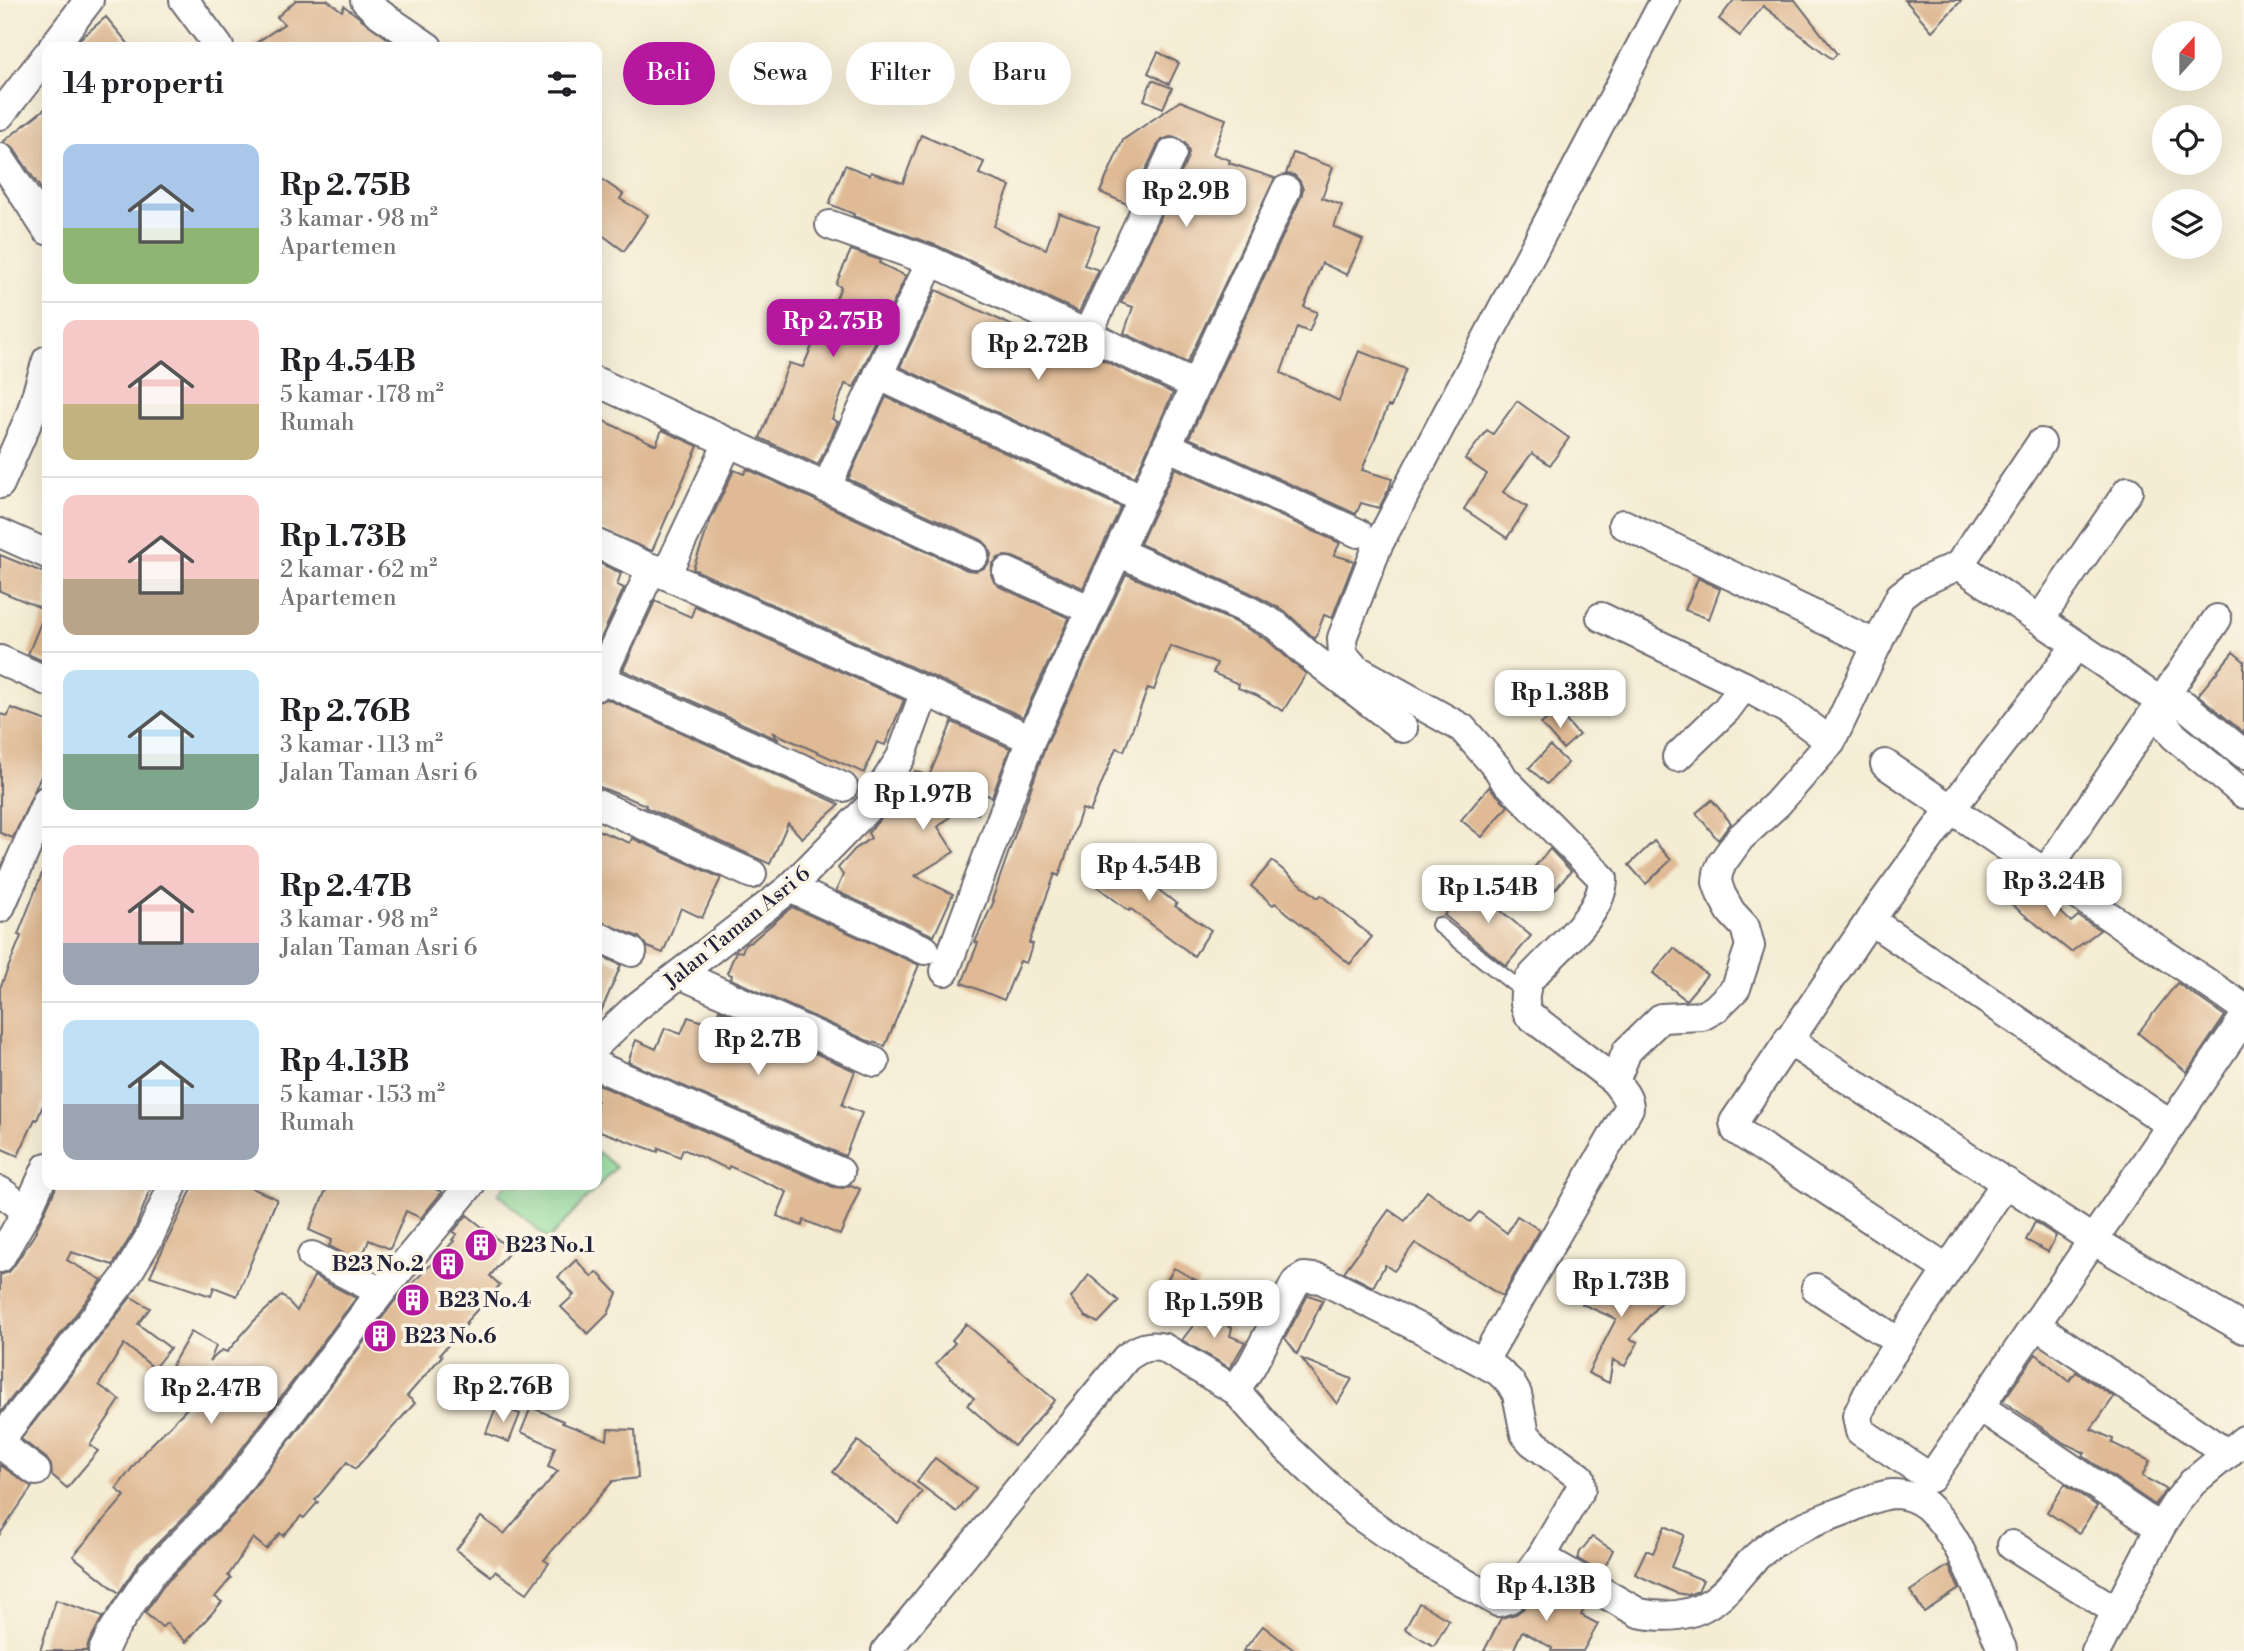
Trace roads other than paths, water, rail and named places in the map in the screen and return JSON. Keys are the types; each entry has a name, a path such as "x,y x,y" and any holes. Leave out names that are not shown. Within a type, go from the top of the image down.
{"street":[{"path":"58,42 89,0"},
{"path":"184,0 215,42"},
{"path":"365,0 377,12 421,42"},
{"path":"1483,1362 1629,1108 1625,1094 1615,1082 1528,1014 1524,1004 1524,992 1535,973 1594,908 1603,891 1603,878 1504,779 1462,728 1356,669 1343,655 1342,638 1378,545 1665,0"},
{"path":"0,116 42,61"},
{"path":"1088,333 1172,153"},
{"path":"0,158 42,222"},
{"path":"945,971 1031,738 1286,190"},
{"path":"830,225 931,261 1195,385"},
{"path":"826,488 931,261"},
{"path":"878,375 1143,499"},
{"path":"602,384 974,555"},
{"path":"0,484 39,420 42,398"},
{"path":"602,674 727,443"},
{"path":"1615,1082 1627,1051 1661,1018 1702,1016 1715,1009 1735,988 1750,946 1745,927 1731,912 1721,894 1717,882 1722,863 1740,838 1777,804 1831,741 1900,596 1913,586 1951,569 2041,443"},
{"path":"1167,446 1358,533"},
{"path":"2040,620 2128,491"},
{"path":"1623,524 1877,645"},
{"path":"0,533 42,552"},
{"path":"602,546 1031,738"},
{"path":"1118,552 1242,607 1277,626 1305,652 1403,728"},
{"path":"1951,569 2040,620 2161,702 2184,705 2244,754"},
{"path":"1007,572 1091,610"},
{"path":"1601,617 1744,686 1790,711 1831,741"},
{"path":"2045,873 2217,619"},
{"path":"1946,1269 1736,1130 1734,1122 1736,1115 1870,920 2076,646"},
{"path":"0,660 42,679"},
{"path":"602,683 843,787"},
{"path":"1677,757 1726,710 1744,686"},
{"name":"Jalan Taman Asri 6","path":"602,1039 634,1009 790,888 869,807 901,757 925,691"},
{"path":"2161,702 2164,723 2174,736 2244,794"},
{"path":"1885,764 2244,1008"},
{"path":"602,806 752,874"},
{"path":"0,908 42,811"},
{"path":"790,888 925,950"},
{"path":"1870,920 2171,1125"},
{"path":"602,938 632,952"},
{"path":"680,974 875,1062"},
{"path":"2006,1182 1899,1342 1866,1395 1857,1416 1860,1431 1931,1478 2244,1018"},
{"path":"1788,1040 2093,1241 2244,1329"},
{"path":"602,1068 840,1172"},
{"path":"0,1258 42,1178"},
{"path":"36,1471 0,1442 124,1279 149,1238 171,1190"},
{"path":"103,1651 111,1634 151,1574 222,1503 381,1292 464,1190"},
{"path":"0,1191 27,1211"},
{"path":"312,1256 381,1292"},
{"path":"886,1651 1113,1374 1135,1352 1153,1345 1191,1362 1235,1390 1283,1444 1356,1513 1416,1555 1494,1600 1502,1602 1511,1598 1541,1557 1581,1488 1580,1477 1525,1434 1517,1394 1510,1382 1483,1362 1321,1279 1310,1276 1296,1282 1251,1367 1235,1390"},
{"path":"1816,1288 1899,1342"},
{"path":"2036,1325 2236,1447 2193,1482 2160,1528 2096,1651"},
{"path":"1980,1407 2160,1528"},
{"path":"1541,1557 1639,1613 1672,1616 1708,1605 1725,1593 1755,1558 1798,1528 1871,1499 1890,1494 1903,1495 1928,1507 1943,1524 1967,1565 2003,1651"},
{"path":"2012,1545 2116,1611"}],"lane":[{"path":"1439,925 1524,992"}],"place":[{"name":"B23 No.1","path":"481,1245"},
{"name":"B23 No.2","path":"448,1264"},
{"name":"B23 No.4","path":"413,1300"},
{"name":"B23 No.6","path":"380,1336"}]}
